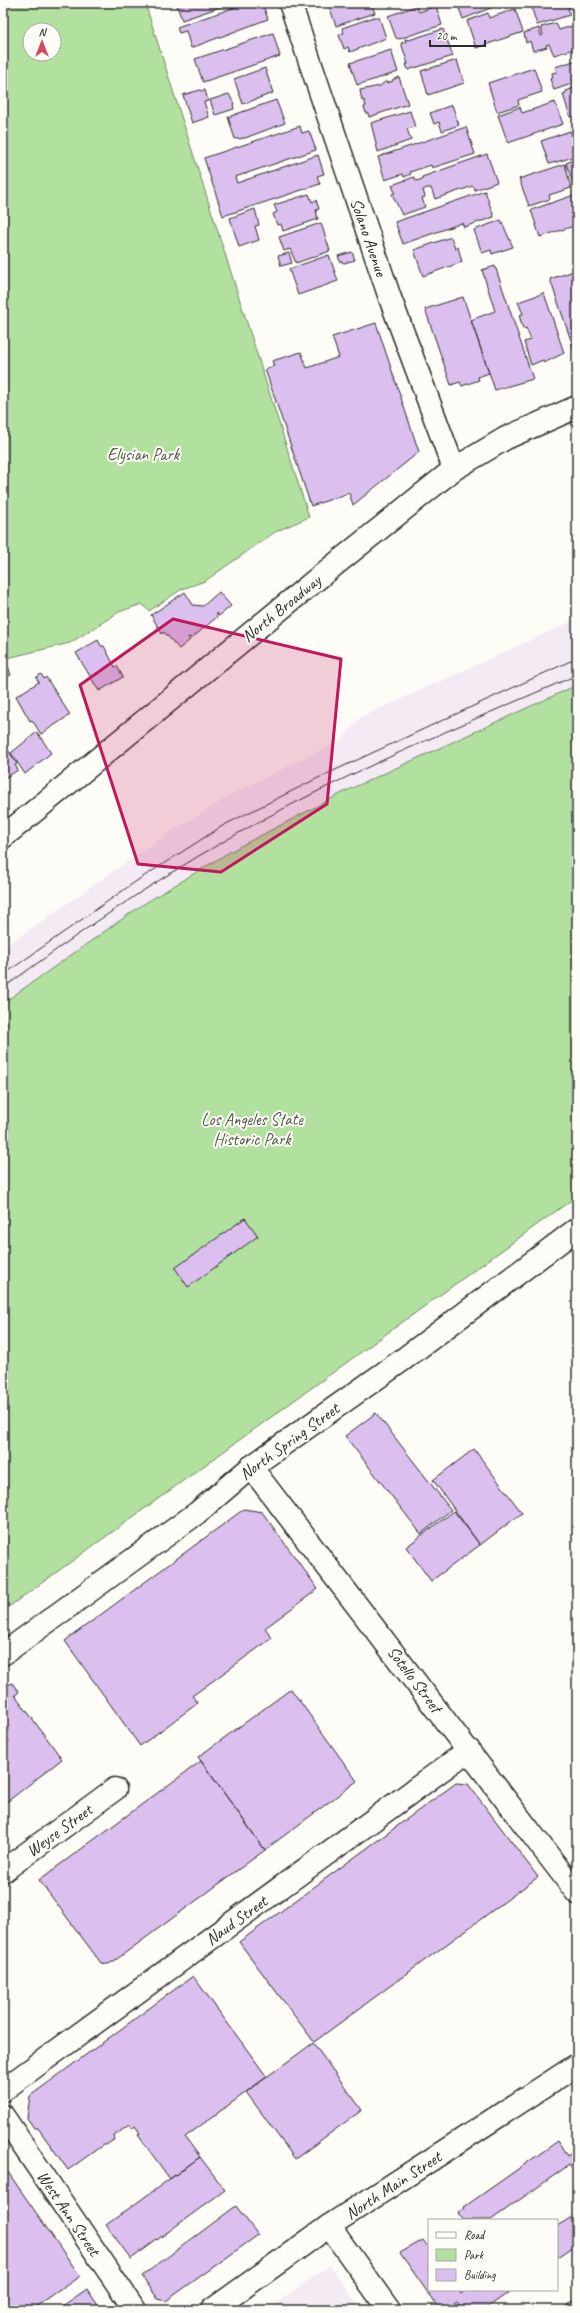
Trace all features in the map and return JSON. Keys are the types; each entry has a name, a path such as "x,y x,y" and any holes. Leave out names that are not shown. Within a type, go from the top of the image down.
{"main road":[{"name":"Solano Avenue","path":"290,3 390,298 454,469"},
{"name":"North Broadway","path":"3,837 317,579 454,469 506,438 577,407"},
{"name":"North Spring Street","path":"3,1654 197,1513 251,1467 401,1361 577,1229"},
{"name":"Sotello Street","path":"251,1467 577,1893"},
{"name":"Naud Street","path":"3,2090 469,1750"},
{"name":"Weyse Street","path":"3,1871 115,1789"},
{"name":"North Main Street","path":"212,2310 329,2226 577,2065"},
{"name":"West Ann Street","path":"3,2116 135,2310"},
{"path":"329,2226 389,2310"}],"highlighted area":[{"path":"173,619 341,659 327,804 221,872 138,864 80,685"}],"shaded area":[{"path":"577,619 577,685 346,791 185,878 142,905 3,1003 3,948 164,836 234,793 341,740 361,717"},
{"path":"330,2265 361,2310 267,2310"}],"green space":[{"name":"Elysian Park","path":"3,3 145,3 309,517 275,532 205,581 182,589 149,611 142,604 119,612 70,643 3,659"},
{"name":"Los Angeles State Historic Park","path":"577,685 577,1196 3,1611 3,1003 142,905 233,850 346,791"}],"building":[{"path":"180,3 232,3 182,20 177,6"},
{"path":"248,3 262,3 268,19 191,48 186,31 179,33 177,27"},
{"path":"328,3 371,3 375,13 336,26"},
{"path":"457,3 503,3 463,19"},
{"path":"530,3 569,3 570,7 568,8 570,15 537,25"},
{"path":"416,6 419,12 436,6 442,25 399,39 396,38 388,16"},
{"path":"515,9 523,32 476,48 467,21 488,13 489,18"},
{"path":"374,17 379,17 386,38 350,52 348,47 344,49 339,35 344,33 342,28"},
{"path":"556,23 559,30 572,26 573,32 577,30 577,48 554,55 549,44 546,45 547,47 533,51 530,41 526,43 524,33 539,28 541,36 543,35 541,27"},
{"path":"443,29 453,56 408,70 406,64 408,64 401,43 406,42 405,39 409,40"},
{"path":"273,33 280,56 203,82 195,59"},
{"path":"391,50 398,72 357,85 350,63"},
{"path":"457,60 464,83 428,95 421,71"},
{"path":"577,60 577,82 554,90 550,79 553,78 552,73 557,72 555,67"},
{"path":"265,68 273,93 243,104 234,79"},
{"path":"534,68 542,92 518,100 519,105 497,112 488,83"},
{"path":"399,77 408,104 369,117 364,107 366,106 364,100 362,101 360,90 380,86 386,81 387,83"},
{"path":"576,87 576,121 573,116 570,117 563,94 566,93 566,91"},
{"path":"205,90 208,101 204,102 209,117 192,123 183,95"},
{"path":"229,94 234,104 234,109 215,115 210,100"},
{"path":"276,100 285,123 245,138 235,139 228,117"},
{"path":"555,102 563,124 508,143 498,115 520,107 522,113"},
{"path":"452,105 459,125 442,131 439,122 434,124 430,113"},
{"path":"410,111 415,127 407,129 411,140 378,152 371,123"},
{"path":"300,126 302,133 309,131 316,150 235,177 237,183 318,155 324,174 317,176 320,184 223,216 204,158"},
{"path":"466,127 475,154 432,168 431,165 410,172 411,174 404,177 403,174 385,180 378,157"},
{"path":"570,131 577,146 577,156 549,164 541,141"},
{"path":"487,154 497,182 475,190 473,186 435,199 431,188 427,188 423,190 425,197 422,198 425,207 402,215 392,194 395,193 392,185 414,177 416,181 423,179 422,177"},
{"path":"577,159 577,185 574,186 566,163"},
{"path":"565,164 571,188 549,195 550,199 529,206 519,179"},
{"path":"485,191 494,217 464,227 462,223 403,244 395,222"},
{"path":"309,194 312,202 316,200 319,209 316,210 318,219 283,231 281,224 277,225 273,214 277,212 274,205"},
{"path":"577,194 577,225 540,237 531,210"},
{"path":"255,209 259,225 255,226 259,240 239,247 230,218"},
{"path":"501,220 513,247 492,254 491,250 482,253 474,230"},
{"path":"321,223 330,251 296,263 290,249 284,251 279,237"},
{"path":"451,237 455,249 458,247 462,262 423,276 414,250"},
{"path":"352,252 355,260 344,263 340,261 338,256"},
{"path":"289,253 292,263 281,266 278,256"},
{"path":"329,255 338,281 298,295 289,269"},
{"path":"495,266 533,379 495,390 471,320 495,311 482,270"},
{"path":"577,270 577,358 550,279"},
{"path":"544,293 564,353 544,363 543,360 531,365 524,342 531,340 526,328 523,329 519,315 523,314 518,302"},
{"path":"463,297 489,373 478,377 479,380 462,386 460,382 451,385 425,309"},
{"path":"376,323 419,452 353,505 349,493 311,506 265,369 274,366 272,361 301,352 307,368 339,357 332,337"},
{"path":"185,592 193,605 203,606 219,592 231,606 219,616 217,613 217,617 192,638 188,637 190,640 179,649 164,632 162,634 151,615"},
{"path":"98,640 101,646 104,646 115,667 117,666 123,677 99,691 76,653"},
{"path":"8,666 11,675 3,678 3,668"},
{"path":"41,674 44,679 46,677 70,715 41,734 32,720 30,721 16,696 39,682 36,678"},
{"path":"37,732 51,753 25,774 11,753"},
{"path":"3,742 17,764 15,765 18,770 3,779"},
{"path":"245,1218 258,1236 188,1287 175,1268"},
{"path":"376,1413 451,1510 421,1534 345,1436"},
{"path":"474,1449 522,1513 480,1545 433,1480"},
{"path":"244,1509 262,1512 318,1589 265,1628 272,1638 192,1696 198,1703 140,1746 65,1641"},
{"path":"454,1511 480,1545 431,1581 406,1547"},
{"path":"12,1683 19,1692 15,1695 62,1759 3,1805 3,1687"},
{"path":"291,1689 357,1781 265,1850 198,1757"},
{"path":"201,1761 265,1850 117,1959 109,1964 101,1963 39,1880"},
{"path":"456,1783 468,1784 538,1877 314,2042 239,1942"},
{"path":"193,1976 267,2077 185,2137 200,2157 170,2179 138,2135 140,2133 135,2126 132,2129 129,2125 114,2136 115,2139 106,2145 103,2145 68,2170 38,2128 34,2128 27,2118 30,2096"},
{"path":"313,2043 362,2110 295,2159 246,2092"},
{"path":"558,2141 567,2156 577,2149 577,2176 569,2165 492,2219 462,2219 458,2213 465,2208 464,2207"},
{"path":"200,2157 225,2190 131,2259 106,2225"},
{"path":"3,2165 80,2276 31,2310 3,2310"},
{"path":"236,2206 258,2235 166,2301 158,2299 142,2276"},
{"path":"577,2214 577,2244 558,2257 558,2225"},
{"path":"423,2240 428,2247 428,2291 460,2291 461,2294 466,2291 511,2291 484,2310 463,2310 457,2302 445,2310 440,2310 400,2253"},
{"path":"87,2289 101,2310 56,2310 61,2307"},
{"path":"577,2298 577,2310 560,2310"}],"tram line":[{"path":"3,975 135,882 224,825 316,779 577,658"},
{"path":"3,988 86,929 170,873 270,816 400,752 577,675"}]}
